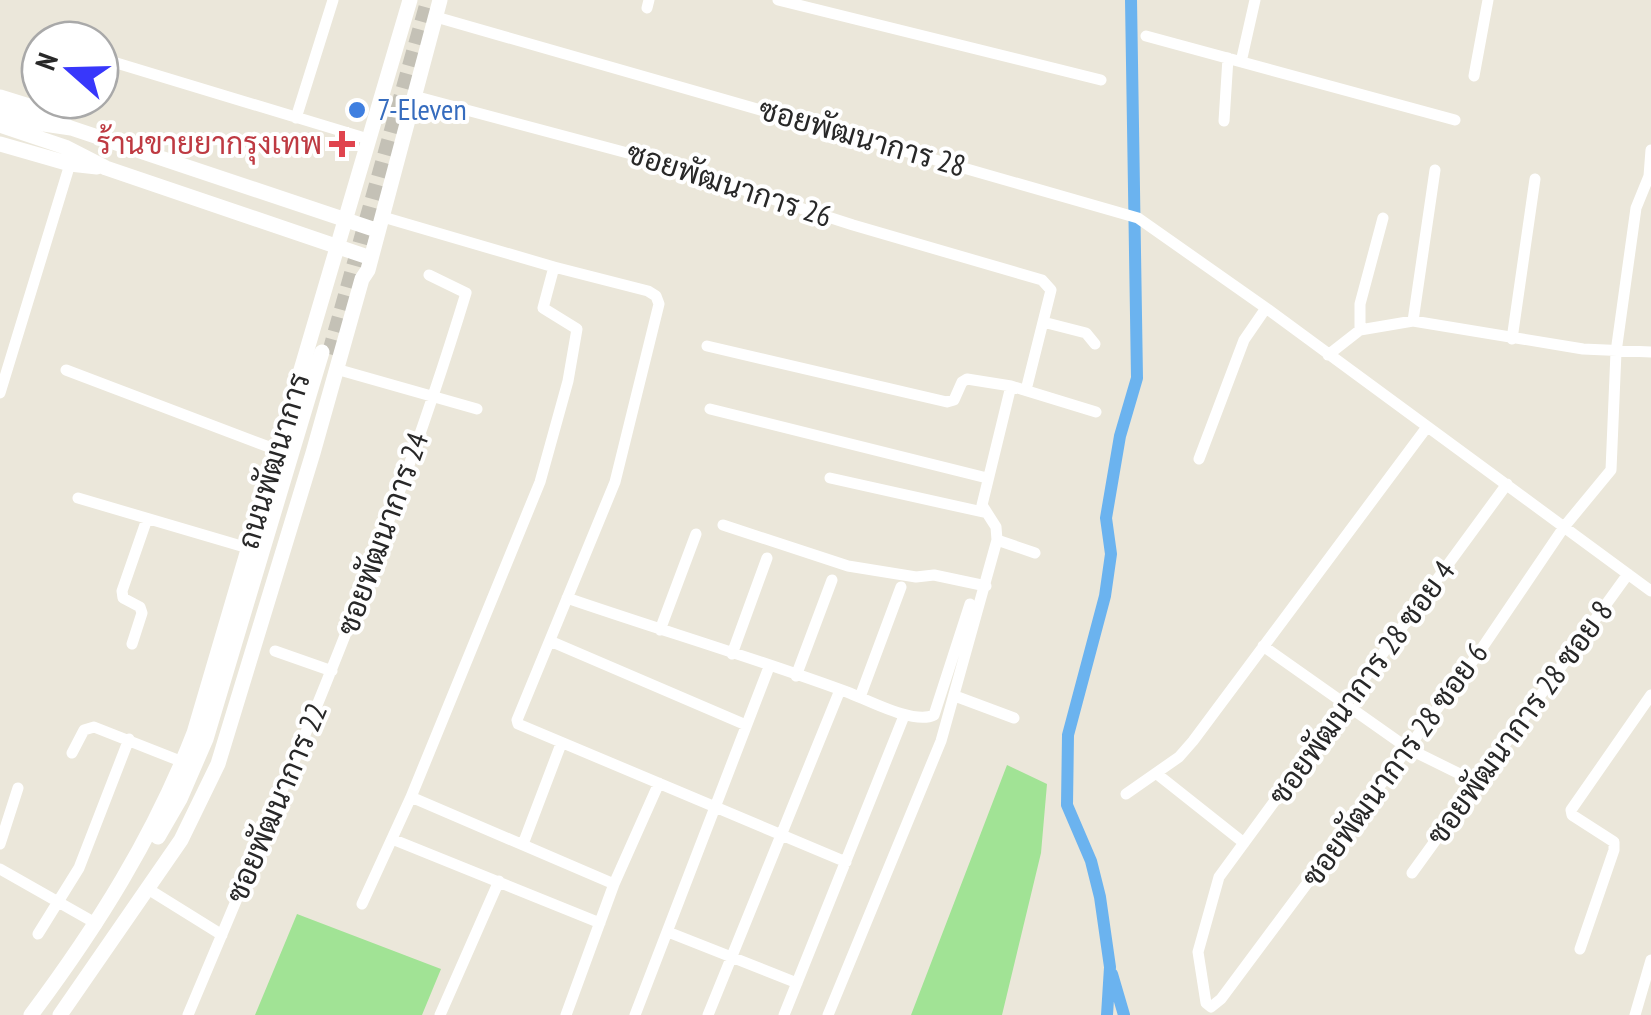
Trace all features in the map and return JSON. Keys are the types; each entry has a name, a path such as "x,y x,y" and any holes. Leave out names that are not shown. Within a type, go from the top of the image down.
{"main road":[{"name":"ถนนพัฒนาการ","path":"60,1015 151,884 192,804 217,742 327,356 337,247 410,0"},
{"path":"362,279 440,0"},
{"path":"0,97 45,111 71,128"},
{"path":"0,110 71,128 344,220 380,223"},
{"path":"0,126 65,146 106,168 368,257"},
{"path":"0,144 70,164 106,168"},
{"path":"236,214 244,208 246,187"},
{"name":"ถนนพัฒนาการ","path":"107,910 183,762 277,450 368,270 380,223"},
{"name":"ถนนพัฒนาการ","path":"31,1015 168,821 206,740 327,356"}],"street":[{"path":"296,118 332,0"},
{"path":"778,0 1101,80"},
{"path":"1241,62 1255,0"},
{"path":"1474,76 1488,0"},
{"name":"ซอยพัฒนาการ 28","path":"436,17 1138,218 1651,591"},
{"path":"1146,36 1454,120"},
{"path":"1224,121 1228,58"},
{"path":"120,64 368,139"},
{"name":"ซอยพัฒนาการ 26","path":"414,96 636,154 854,225 1042,280 1051,290 1044,322"},
{"name":"ซอยพัฒนาการ 28 ซอย 6","path":"1216,882 1198,952 1206,1003 1211,1007 1221,999 1409,749 1564,526 1612,470 1616,352 1636,208 1650,176 1651,150"},
{"path":"0,393 70,164"},
{"path":"1413,321 1435,170"},
{"path":"1512,339 1535,180"},
{"path":"1360,330 1360,304 1383,218"},
{"path":"380,223 656,296 658,304 615,482 517,720 527,730 846,862"},
{"path":"362,904 540,482 568,381 576,326 542,308 554,267"},
{"name":"ซอยพัฒนาการ 24","path":"332,670 433,398 466,292 430,275"},
{"path":"1200,459 1244,340 1266,308"},
{"path":"1328,355 1360,330 1413,321 1512,339 1616,352 1651,352"},
{"path":"1026,390 1044,322 1086,333 1095,344"},
{"path":"706,346 947,402 954,400 967,379 1012,386 1096,412"},
{"name":"ซอยพัฒนาการ 24","path":"327,356 433,398 477,409"},
{"path":"66,370 277,450"},
{"path":"983,512 987,478 1012,386"},
{"path":"710,409 987,478"},
{"path":"1126,794 1157,774 1193,741 1427,427"},
{"path":"828,1015 920,798 955,696 997,540 996,527 983,512 830,478"},
{"name":"ซอยพัฒนาการ 28 ซอย 4","path":"1216,882 1507,484"},
{"path":"78,498 248,548"},
{"path":"132,644 142,614 140,608 123,598 122,591 147,519"},
{"path":"723,525 848,566 916,577 934,575 986,586"},
{"path":"660,630 696,534"},
{"path":"997,540 1035,554"},
{"path":"732,654 766,558"},
{"name":"ซอยพัฒนาการ 28 ซอย 8","path":"1412,873 1628,574"},
{"path":"796,676 832,580"},
{"path":"860,697 901,586"},
{"path":"567,598 860,697 904,716 928,718 934,715 970,604"},
{"path":"550,641 746,726"},
{"path":"1263,646 1409,749 1476,782"},
{"path":"276,651 332,670"},
{"path":"635,1015 769,666"},
{"name":"ซอยพัฒนาการ 22","path":"188,1015 332,670"},
{"path":"708,1015 840,690"},
{"path":"1580,950 1614,842 1572,815 1571,810 1651,695"},
{"path":"955,696 1014,718"},
{"path":"784,1015 904,716"},
{"path":"72,754 87,727 183,762"},
{"path":"38,934 82,863 128,740"},
{"path":"523,844 561,744"},
{"path":"1157,774 1244,843"},
{"path":"566,1015 614,884 659,783"},
{"path":"0,844 18,788"},
{"path":"410,797 614,884"},
{"path":"392,840 600,923"},
{"path":"1,873 97,924"},
{"path":"440,1015 499,881"},
{"name":"ซอยพัฒนาการ 22","path":"151,884 222,935"},
{"path":"668,932 797,982"},
{"path":"1635,1015 1651,960"}],"green space":[{"path":"1007,765 1047,784 1041,853 1002,1015 911,1015"},
{"path":"297,914 441,969 422,1015 255,1015"}],"waterway":[{"path":"1107,1015 1110,967 1100,897 1091,861 1067,805 1068,735 1105,596 1111,554 1106,518 1120,436 1137,378 1131,0"},
{"path":"1112,974 1124,1015"}],"tunnel":[{"path":"329,354 428,0"}],"place":[{"name":"7-Eleven","path":"357,110"},
{"name":"ร้านขายยากรุงเทพ","path":"342,144"}]}
